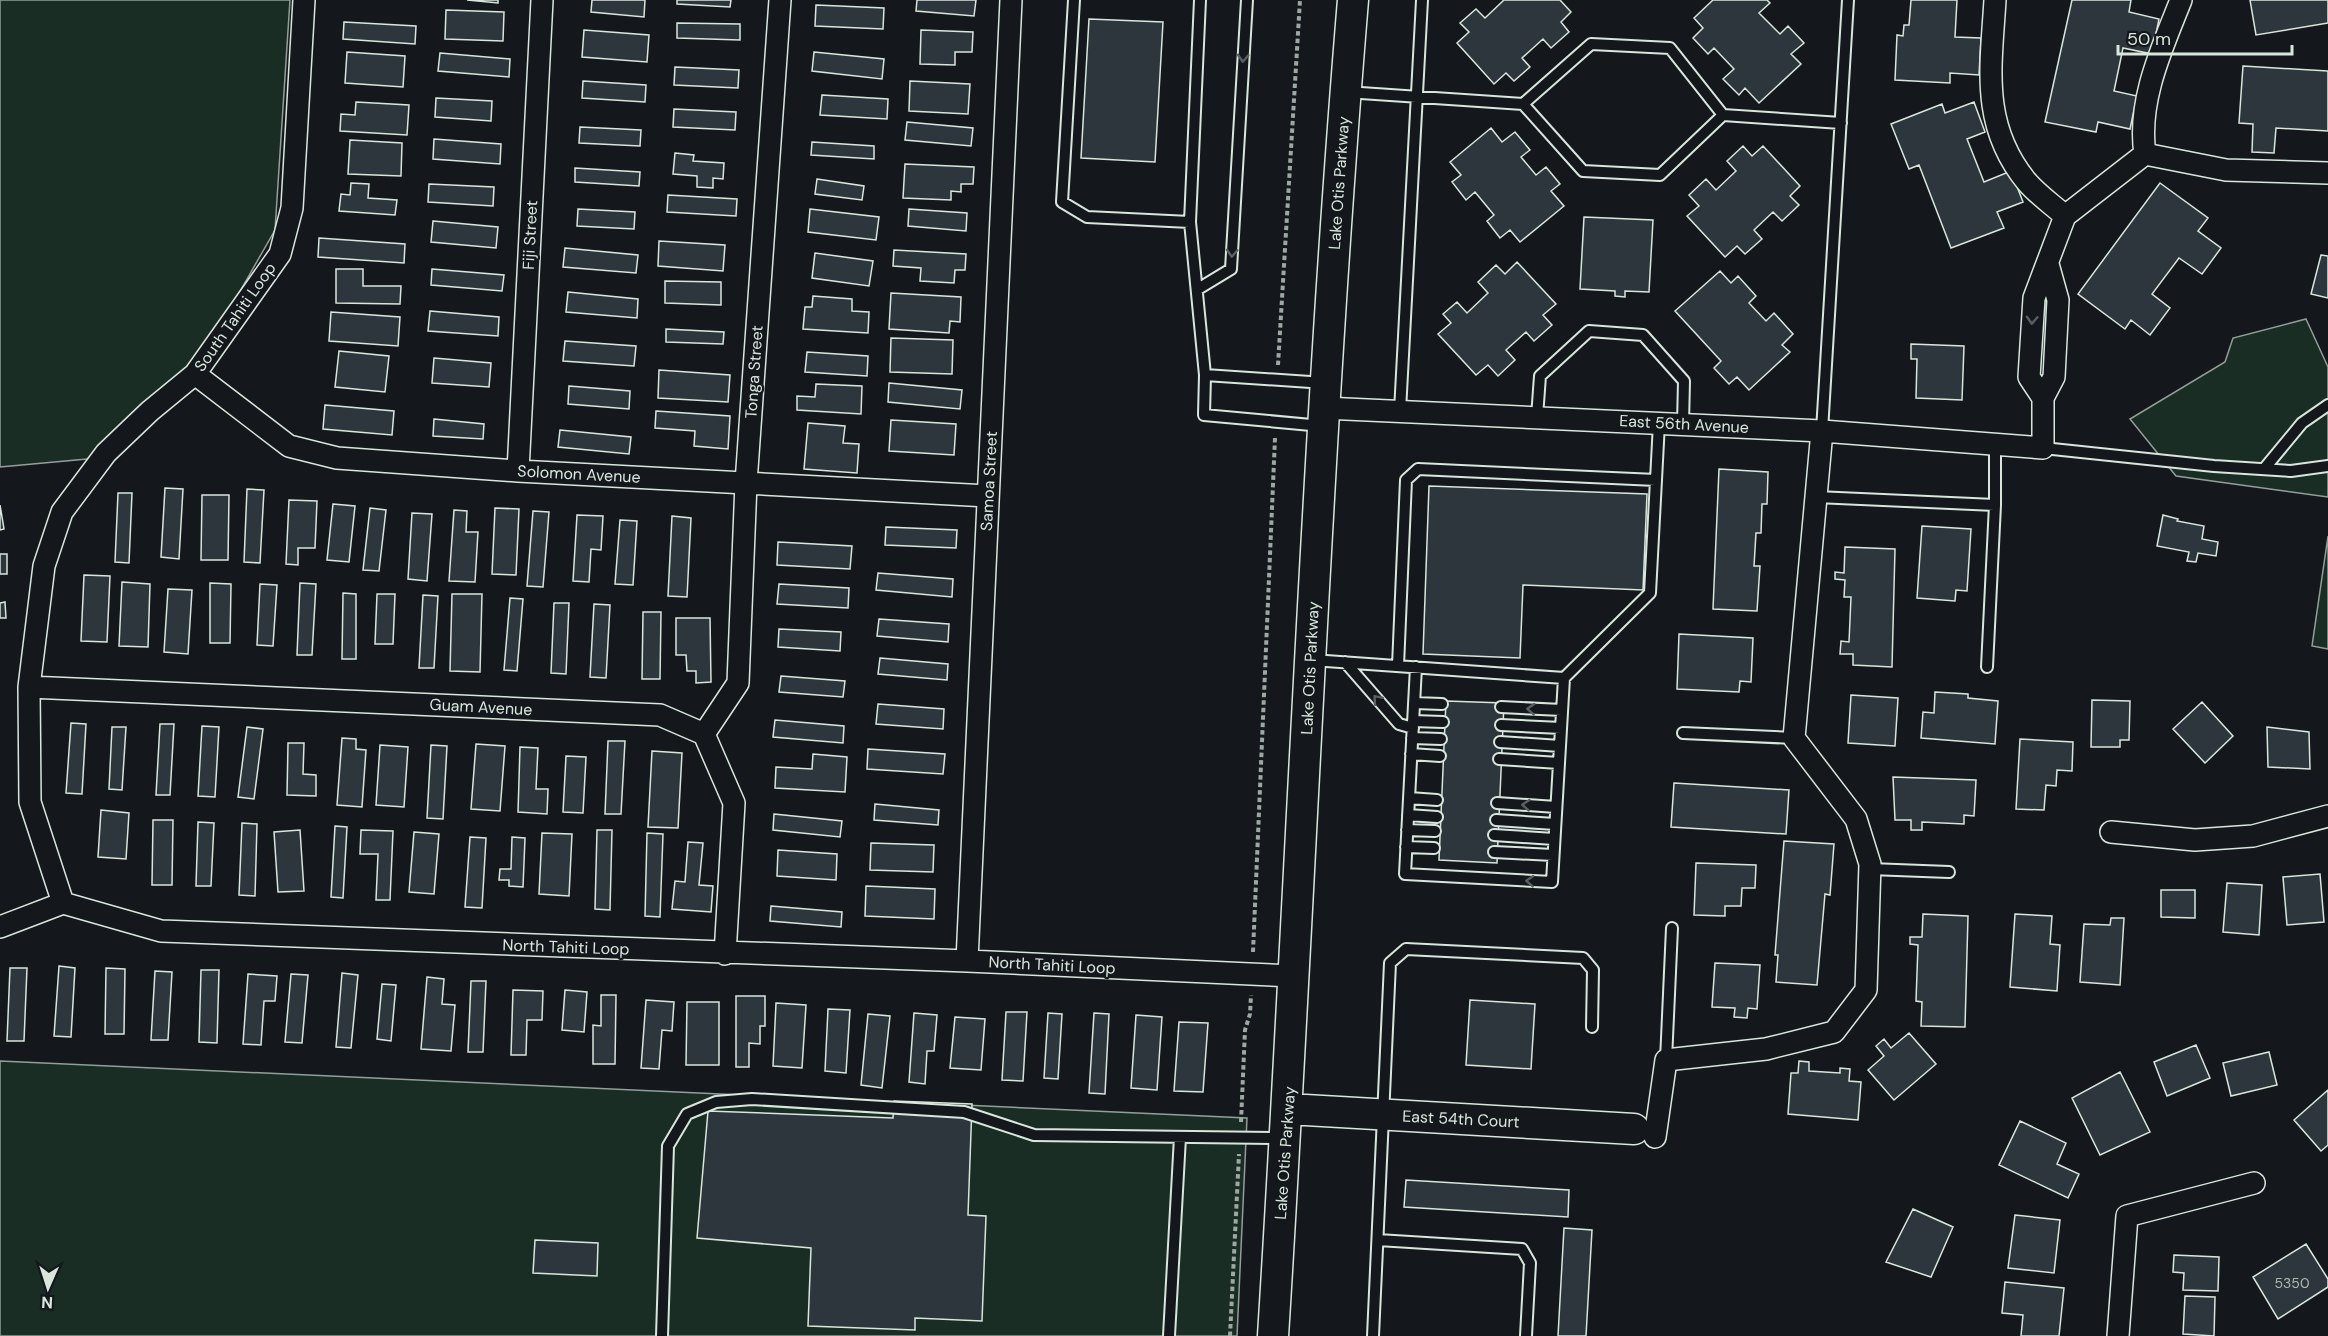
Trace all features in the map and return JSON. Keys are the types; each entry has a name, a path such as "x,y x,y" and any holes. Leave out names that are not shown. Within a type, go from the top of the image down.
{"main road":[{"name":"Lake Otis Parkway","path":"1273,1336 1288,1109 1324,406 1353,0"},
{"name":"East 54th Court","path":"1288,1109 1644,1132"}],"street":[{"name":"South Tahiti Loop","path":"29,687 44,566 62,512 105,453 150,411 195,374 280,254 292,208 304,0"},
{"name":"Fiji Street","path":"518,471 542,0"},
{"name":"Tonga Street","path":"704,734 738,683 746,483 780,0"},
{"name":"Samoa Street","path":"967,961 1011,0"},
{"path":"1995,0 1989,85 1995,121 2019,172 2065,216"},
{"path":"2145,154 2142,133 2153,75 2181,0"},
{"path":"2043,448 2043,398 2054,377 2058,300 2048,264 2065,216 2145,154 2226,170 2328,173"},
{"name":"Solomon Avenue","path":"195,374 289,446 337,458 518,471 988,496"},
{"name":"East 56th Avenue","path":"1324,406 1822,431 2043,448"},
{"path":"1644,1132 1666,1060 1766,1049 1834,1032 1866,990 1870,864 1856,819 1794,738 1822,431"},
{"path":"0,927 63,903 30,802 29,687"},
{"name":"Guam Avenue","path":"29,687 660,715 704,734"},
{"path":"704,734 734,803 725,954"},
{"path":"2111,832 2195,840 2253,836 2328,816"},
{"name":"North Tahiti Loop","path":"63,903 161,931 725,954 967,961 1294,976"},
{"path":"2118,1336 2127,1216 2253,1183"}],"lane":[{"path":"1074,0 1062,202 1087,217 1190,222"},
{"path":"1200,0 1190,222 1205,375 1204,415 1275,422 1324,406"},
{"path":"1198,289 1231,269 1247,0"},
{"path":"1400,411 1422,0"},
{"path":"1822,431 1848,0"},
{"path":"1523,104 1591,44 1670,48 1723,115"},
{"path":"1346,92 1523,104 1583,171 1660,175 1723,115 1841,123"},
{"path":"1537,417 1540,376 1589,331 1643,335 1684,381 1683,424"},
{"path":"1205,375 1278,379 1324,406"},
{"path":"2264,469 2302,423 2328,405"},
{"path":"1416,667 1405,874 1552,882 1563,678 1650,593 1659,423"},
{"path":"1987,668 1995,506 1995,446"},
{"path":"2043,448 2181,463 2291,471 2328,466"},
{"path":"1398,666 1406,480 1418,469 1656,480"},
{"path":"1816,497 1995,506"},
{"path":"1310,660 1563,678"},
{"path":"1345,662 1399,724 1442,739"},
{"path":"1414,703 1442,704"},
{"path":"1501,707 1562,710"},
{"path":"1413,729 1443,722"},
{"path":"1501,725 1561,728"},
{"path":"1683,733 1794,738"},
{"path":"1500,742 1560,746"},
{"path":"1411,754 1440,756"},
{"path":"1499,759 1559,763"},
{"path":"1409,798 1437,800"},
{"path":"1497,803 1556,807"},
{"path":"1408,815 1437,816"},
{"path":"1496,820 1555,824"},
{"path":"1407,830 1435,831"},
{"path":"1494,835 1554,838"},
{"path":"1406,847 1434,848"},
{"path":"1494,852 1553,855"},
{"path":"1870,869 1949,872"},
{"path":"1666,1060 1672,928"},
{"path":"1373,1336 1390,963 1406,950 1583,958 1593,970 1592,1027"},
{"path":"662,1336 668,1146 687,1114 716,1102 752,1099 964,1112 1034,1135 1286,1138"},
{"path":"1169,1336 1180,1137"},
{"path":"1378,1240 1522,1249 1530,1263 1526,1336"}],"path":[{"path":"1278,379 1300,0"},
{"path":"1230,1336 1245,1030 1250,1014 1252,975 1275,422"}],"green space":[{"path":"0,0 290,0 275,230 198,365 87,459 0,467"},
{"path":"2306,319 2328,367 2328,497 2176,476 2130,419 2225,362 2233,338"},
{"path":"2328,536 2328,649 2312,646"},
{"path":"0,1061 1247,1118 1237,1336 0,1336"}],"building":[{"path":"467,0 498,0 498,3"},
{"path":"592,0 645,0 644,17 591,12"},
{"path":"677,0 731,0 730,7 677,4"},
{"path":"917,0 976,0 974,16 916,11"},
{"path":"1504,0 1560,0 1571,12 1561,22 1569,32 1551,48 1543,39 1522,58 1530,67 1514,81 1506,73 1494,84 1457,43 1469,32 1460,23 1476,9 1485,18"},
{"path":"1713,0 1767,0 1770,3 1759,13 1780,34 1788,26 1804,43 1791,54 1801,64 1759,103 1745,88 1739,95 1723,79 1734,69 1714,48 1708,54 1693,38 1703,28 1694,18"},
{"path":"1911,0 1957,0 1955,37 1981,38 1979,75 1950,73 1950,83 1895,80 1897,35 1903,36 1904,25 1909,25"},
{"path":"2072,0 2131,0 2129,12 2159,19 2152,54 2123,48 2114,91 2137,96 2130,129 2098,122 2096,132 2045,122"},
{"path":"2250,0 2328,0 2328,23 2256,35"},
{"path":"816,5 884,8 883,29 815,26"},
{"path":"446,10 504,12 503,41 445,39"},
{"path":"1089,19 1163,22 1155,162 1081,158"},
{"path":"344,22 416,26 415,44 343,39"},
{"path":"677,23 740,24 740,40 677,38"},
{"path":"584,30 649,35 647,62 582,57"},
{"path":"921,30 973,32 972,52 955,52 955,65 920,64"},
{"path":"347,52 405,56 403,87 345,83"},
{"path":"814,52 884,59 882,79 812,71"},
{"path":"440,53 510,59 509,77 438,71"},
{"path":"2243,66 2328,71 2328,131 2276,128 2274,153 2252,152 2253,124 2239,123"},
{"path":"675,67 739,70 738,88 674,85"},
{"path":"583,81 646,85 645,102 582,98"},
{"path":"910,81 970,84 968,114 909,111"},
{"path":"822,95 888,99 887,119 820,115"},
{"path":"436,98 492,101 491,121 435,117"},
{"path":"356,102 409,105 407,135 340,131 341,114 355,115"},
{"path":"1974,102 1985,132 1967,139 1984,182 2011,171 2023,202 1997,212 2004,228 1951,248 1919,165 1909,169 1891,124 1942,104 1945,113"},
{"path":"674,109 736,112 735,130 673,127"},
{"path":"907,122 973,128 971,146 905,140"},
{"path":"580,127 641,130 640,146 579,143"},
{"path":"1491,128 1502,142 1515,132 1530,150 1521,157 1536,175 1546,167 1560,184 1551,191 1564,206 1520,242 1510,230 1500,238 1487,221 1494,215 1475,192 1466,200 1452,182 1461,175 1450,162"},
{"path":"434,139 501,144 500,164 433,159"},
{"path":"350,140 402,143 401,176 348,174"},
{"path":"812,142 874,146 874,159 811,155"},
{"path":"1743,146 1752,156 1763,146 1800,186 1790,196 1799,205 1782,221 1773,212 1754,230 1762,239 1745,254 1737,246 1725,257 1687,216 1699,206 1689,195 1706,179 1716,190 1736,171 1727,161"},
{"path":"675,153 694,155 693,161 724,163 723,179 713,178 713,188 697,187 697,176 673,174"},
{"path":"905,164 974,167 973,184 961,184 961,192 951,191 951,200 903,198"},
{"path":"575,168 640,172 639,186 575,182"},
{"path":"817,179 864,186 862,200 815,194"},
{"path":"351,183 369,184 368,198 397,200 395,215 339,211 341,194 350,195"},
{"path":"2160,183 2208,218 2198,231 2221,248 2202,274 2179,258 2152,294 2170,308 2150,335 2131,320 2125,329 2078,294"},
{"path":"429,184 494,187 493,206 428,202"},
{"path":"668,195 737,199 736,216 667,212"},
{"path":"578,209 635,212 634,229 577,226"},
{"path":"810,209 879,217 876,240 808,232"},
{"path":"909,209 967,213 966,231 908,226"},
{"path":"1584,217 1653,220 1649,292 1625,291 1625,297 1615,296 1615,291 1580,289"},
{"path":"433,221 498,227 496,248 431,242"},
{"path":"319,238 405,244 404,263 318,257"},
{"path":"659,241 725,245 723,271 658,266"},
{"path":"565,248 638,255 636,273 563,267"},
{"path":"894,250 966,254 965,270 955,270 954,283 920,281 921,268 893,266"},
{"path":"815,253 873,261 869,286 812,278"},
{"path":"2321,255 2328,256 2328,298 2311,294"},
{"path":"1517,262 1556,304 1543,315 1552,325 1534,341 1526,332 1506,350 1515,360 1498,376 1488,365 1476,375 1438,334 1451,323 1443,314 1457,302 1467,313 1488,293 1478,282 1496,265 1505,274"},
{"path":"336,269 363,269 363,286 401,286 400,304 336,303"},
{"path":"432,269 504,275 502,291 431,285"},
{"path":"1720,271 1731,283 1738,276 1756,296 1749,303 1766,321 1774,313 1793,334 1782,345 1790,352 1749,390 1737,377 1729,384 1714,368 1721,361 1675,311"},
{"path":"665,281 721,282 721,305 665,303"},
{"path":"568,292 638,299 637,318 566,312"},
{"path":"891,293 961,297 960,322 950,321 949,333 889,329"},
{"path":"813,296 852,299 852,311 869,312 868,333 803,329 805,307 812,307"},
{"path":"430,311 499,317 498,336 428,331"},
{"path":"331,312 400,317 398,346 329,341"},
{"path":"666,329 724,332 723,344 666,342"},
{"path":"891,338 953,340 952,374 890,372"},
{"path":"565,341 636,346 634,366 563,361"},
{"path":"1911,344 1964,346 1962,400 1916,398 1917,359 1911,359"},
{"path":"339,351 389,356 385,392 335,387"},
{"path":"807,352 868,356 867,376 805,372"},
{"path":"434,358 491,363 489,387 432,383"},
{"path":"659,370 730,375 728,402 658,398"},
{"path":"889,383 962,390 960,409 888,402"},
{"path":"816,384 862,386 861,414 797,410 797,396 815,397"},
{"path":"569,386 630,391 629,409 568,404"},
{"path":"325,405 394,411 392,435 323,429"},
{"path":"656,411 730,416 728,449 694,446 695,431 655,428"},
{"path":"434,419 484,424 483,439 433,436"},
{"path":"891,420 956,424 954,455 889,451"},
{"path":"808,423 845,426 843,443 859,444 857,473 804,469"},
{"path":"560,430 631,437 629,454 558,447"},
{"path":"1719,469 1768,472 1767,504 1762,504 1761,533 1756,533 1754,566 1760,566 1757,611 1713,609"},
{"path":"1429,486 1647,494 1643,590 1523,585 1520,658 1423,654"},
{"path":"165,488 183,489 179,559 161,557"},
{"path":"247,489 264,490 260,563 244,562"},
{"path":"118,493 132,493 129,563 115,562"},
{"path":"202,495 229,495 228,560 201,560"},
{"path":"289,500 317,501 315,548 298,548 298,565 286,564"},
{"path":"333,504 355,506 349,562 327,560"},
{"path":"0,505 4,529 0,530"},
{"path":"370,508 386,510 379,571 363,570"},
{"path":"495,508 519,509 516,575 492,574"},
{"path":"454,510 467,511 466,532 478,532 475,582 449,581"},
{"path":"533,511 549,512 543,587 527,586"},
{"path":"412,513 432,514 427,581 408,579"},
{"path":"577,515 603,516 601,550 591,549 589,582 573,581"},
{"path":"2163,515 2178,519 2177,521 2204,526 2202,539 2218,542 2216,556 2198,553 2196,562 2187,561 2189,552 2157,546"},
{"path":"672,516 691,518 687,597 668,596"},
{"path":"620,520 637,521 633,585 615,584"},
{"path":"1922,526 1971,529 1967,591 1956,590 1955,601 1917,598"},
{"path":"886,527 957,530 956,548 885,545"},
{"path":"778,542 852,546 850,569 777,565"},
{"path":"1845,547 1895,549 1892,667 1853,665 1853,654 1840,654 1841,641 1849,642 1851,597 1844,597 1845,580 1835,579 1835,572 1844,573"},
{"path":"0,554 7,554 7,574 0,574"},
{"path":"878,573 953,579 952,597 876,590"},
{"path":"84,575 110,576 107,642 81,641"},
{"path":"122,582 150,584 148,647 119,646"},
{"path":"210,583 231,584 230,643 210,643"},
{"path":"300,583 316,584 312,655 297,655"},
{"path":"260,584 277,585 273,646 257,645"},
{"path":"779,584 849,588 848,608 777,604"},
{"path":"168,589 192,590 188,654 164,652"},
{"path":"343,593 356,594 356,659 342,659"},
{"path":"377,594 395,594 393,644 375,644"},
{"path":"452,594 482,594 480,672 450,671"},
{"path":"423,595 438,596 434,668 419,668"},
{"path":"510,598 523,599 517,671 504,670"},
{"path":"5,602 6,618 0,618 0,603"},
{"path":"554,603 569,603 566,674 551,673"},
{"path":"594,604 610,605 606,678 590,677"},
{"path":"643,612 661,612 660,679 642,679"},
{"path":"676,618 710,618 711,682 696,683 696,671 687,671 686,655 676,655"},
{"path":"879,619 949,624 948,642 877,636"},
{"path":"779,629 841,632 840,651 778,647"},
{"path":"1679,634 1753,638 1751,682 1740,681 1739,692 1677,689"},
{"path":"880,658 948,664 947,680 878,674"},
{"path":"781,676 845,681 843,697 779,692"},
{"path":"1935,692 1968,694 1968,698 1998,701 1995,744 1921,738 1923,712 1934,713"},
{"path":"1851,695 1898,698 1895,746 1848,743"},
{"path":"2092,700 2130,701 2129,740 2120,740 2120,747 2091,747"},
{"path":"1446,701 1504,703 1497,863 1439,860"},
{"path":"2202,702 2233,736 2205,763 2173,729"},
{"path":"878,704 944,709 943,729 876,724"},
{"path":"775,720 844,726 843,743 773,737"},
{"path":"71,723 86,724 82,794 66,793"},
{"path":"160,724 174,724 170,795 156,795"},
{"path":"202,726 219,727 215,797 198,796"},
{"path":"112,727 126,727 122,790 109,789"},
{"path":"247,727 263,729 254,799 238,797"},
{"path":"2267,727 2309,732 2310,769 2268,767"},
{"path":"342,738 356,739 356,749 366,750 362,807 337,805"},
{"path":"2020,739 2073,742 2072,771 2057,770 2056,786 2046,785 2044,810 2016,809"},
{"path":"608,741 625,741 621,814 605,814"},
{"path":"288,743 304,743 303,774 316,775 316,796 287,795"},
{"path":"476,744 505,746 500,811 471,809"},
{"path":"380,745 408,747 404,807 376,805"},
{"path":"431,745 447,746 443,819 427,818"},
{"path":"520,747 538,748 536,789 548,789 547,814 518,812"},
{"path":"868,749 945,754 943,774 867,769"},
{"path":"652,751 682,753 678,828 648,827"},
{"path":"813,754 847,757 845,792 775,788 776,767 812,769"},
{"path":"566,756 586,757 583,813 563,812"},
{"path":"1893,777 1976,780 1974,816 1964,815 1964,824 1922,822 1922,830 1911,830 1911,820 1895,820"},
{"path":"1674,783 1789,790 1786,834 1671,827"},
{"path":"875,804 939,810 938,825 874,820"},
{"path":"101,810 129,813 126,859 98,857"},
{"path":"774,814 842,821 840,837 773,830"},
{"path":"153,820 173,820 172,885 152,885"},
{"path":"198,822 214,823 211,886 196,886"},
{"path":"242,823 257,824 255,896 239,895"},
{"path":"335,826 347,827 343,898 331,897"},
{"path":"300,830 304,891 278,892 274,832"},
{"path":"361,830 393,831 390,900 376,900 378,854 360,854"},
{"path":"597,830 612,830 610,910 595,909"},
{"path":"414,832 439,834 434,894 409,892"},
{"path":"542,833 572,834 569,896 539,894"},
{"path":"647,833 663,834 660,917 645,916"},
{"path":"470,837 486,838 482,908 465,907"},
{"path":"512,837 525,838 523,887 509,886 509,880 499,880 500,869 511,869"},
{"path":"1784,841 1834,844 1830,895 1825,894 1817,985 1776,982 1778,955 1775,955"},
{"path":"688,842 703,843 699,885 713,886 711,912 672,909 675,881 685,882"},
{"path":"871,843 934,845 933,872 870,870"},
{"path":"778,850 837,854 836,880 777,876"},
{"path":"1696,863 1756,865 1755,888 1742,888 1741,906 1725,906 1725,916 1694,915"},
{"path":"2320,874 2324,922 2287,925 2283,877"},
{"path":"2227,883 2262,885 2259,935 2223,932"},
{"path":"866,886 935,889 934,919 865,916"},
{"path":"2161,890 2195,890 2195,918 2161,917"},
{"path":"771,906 842,912 841,927 770,921"},
{"path":"1923,914 1968,916 1965,1027 1921,1026 1922,1002 1916,1001 1918,945 1910,944 1910,937 1922,937"},
{"path":"2015,914 2052,916 2050,944 2060,945 2057,991 2010,987"},
{"path":"2111,918 2124,918 2120,985 2080,982 2084,924 2110,925"},
{"path":"1715,963 1760,965 1757,1009 1748,1008 1747,1018 1734,1017 1735,1008 1712,1007"},
{"path":"59,966 75,968 71,1037 54,1036"},
{"path":"10,968 27,968 24,1041 7,1041"},
{"path":"106,968 125,969 124,1034 105,1034"},
{"path":"201,970 219,970 217,1043 199,1042"},
{"path":"155,971 172,972 168,1040 151,1040"},
{"path":"342,973 358,975 351,1048 336,1047"},
{"path":"248,974 277,976 275,1001 264,1001 261,1045 243,1044"},
{"path":"291,974 308,975 302,1043 285,1042"},
{"path":"427,977 444,979 442,1004 455,1005 451,1051 421,1049"},
{"path":"471,981 486,981 483,1052 468,1052"},
{"path":"382,984 396,985 391,1041 377,1039"},
{"path":"513,990 543,991 542,1020 527,1020 526,1055 511,1055"},
{"path":"565,990 587,992 584,1032 562,1030"},
{"path":"601,995 616,995 615,1064 593,1064 593,1025 601,1026"},
{"path":"736,996 765,996 765,1026 760,1026 760,1044 749,1043 749,1067 736,1067"},
{"path":"646,1000 674,1002 672,1031 662,1030 659,1069 641,1068"},
{"path":"1470,1000 1535,1004 1531,1069 1466,1065"},
{"path":"687,1002 719,1002 719,1065 686,1065"},
{"path":"776,1003 806,1005 802,1068 773,1066"},
{"path":"828,1009 850,1010 846,1073 825,1071"},
{"path":"1006,1012 1027,1012 1023,1081 1002,1080"},
{"path":"914,1013 937,1015 934,1051 927,1051 925,1084 909,1082"},
{"path":"1048,1013 1062,1014 1058,1079 1044,1078"},
{"path":"1094,1013 1109,1014 1105,1094 1089,1093"},
{"path":"868,1014 890,1016 882,1088 861,1085"},
{"path":"1136,1015 1162,1017 1157,1090 1131,1088"},
{"path":"955,1017 985,1019 981,1070 950,1068"},
{"path":"1179,1022 1208,1023 1203,1092 1174,1091"},
{"path":"1909,1033 1936,1064 1894,1100 1868,1070 1884,1056 1876,1046 1884,1039 1891,1048"},
{"path":"2196,1045 2210,1078 2167,1096 2154,1062"},
{"path":"2269,1052 2277,1085 2231,1096 2223,1063"},
{"path":"1799,1061 1809,1062 1809,1071 1840,1073 1840,1068 1850,1069 1849,1081 1861,1082 1858,1120 1788,1114 1791,1073 1798,1073"},
{"path":"2120,1072 2150,1132 2100,1155 2072,1098"},
{"path":"2328,1090 2328,1145 2321,1151 2294,1120"},
{"path":"894,1101 972,1104 968,1215 986,1216 982,1321 915,1318 915,1330 808,1326 811,1248 697,1238 708,1111 893,1118"},
{"path":"2020,1121 2066,1143 2057,1164 2079,1174 2068,1198 1999,1165"},
{"path":"1406,1180 1569,1190 1568,1217 1404,1207"},
{"path":"1913,1209 1953,1227 1931,1277 1886,1262"},
{"path":"2015,1215 2060,1220 2054,1273 2008,1268"},
{"path":"1564,1228 1592,1230 1586,1336 1558,1336"},
{"path":"535,1240 598,1243 597,1276 533,1273"},
{"path":"2306,1244 2328,1279 2328,1287 2278,1319 2253,1277"},
{"path":"2174,1255 2219,1257 2218,1291 2183,1290 2184,1273 2173,1272"},
{"path":"2005,1282 2064,1288 2059,1336 2021,1336 2023,1315 2002,1313"},
{"path":"2185,1296 2215,1297 2214,1336 2183,1334"}]}
